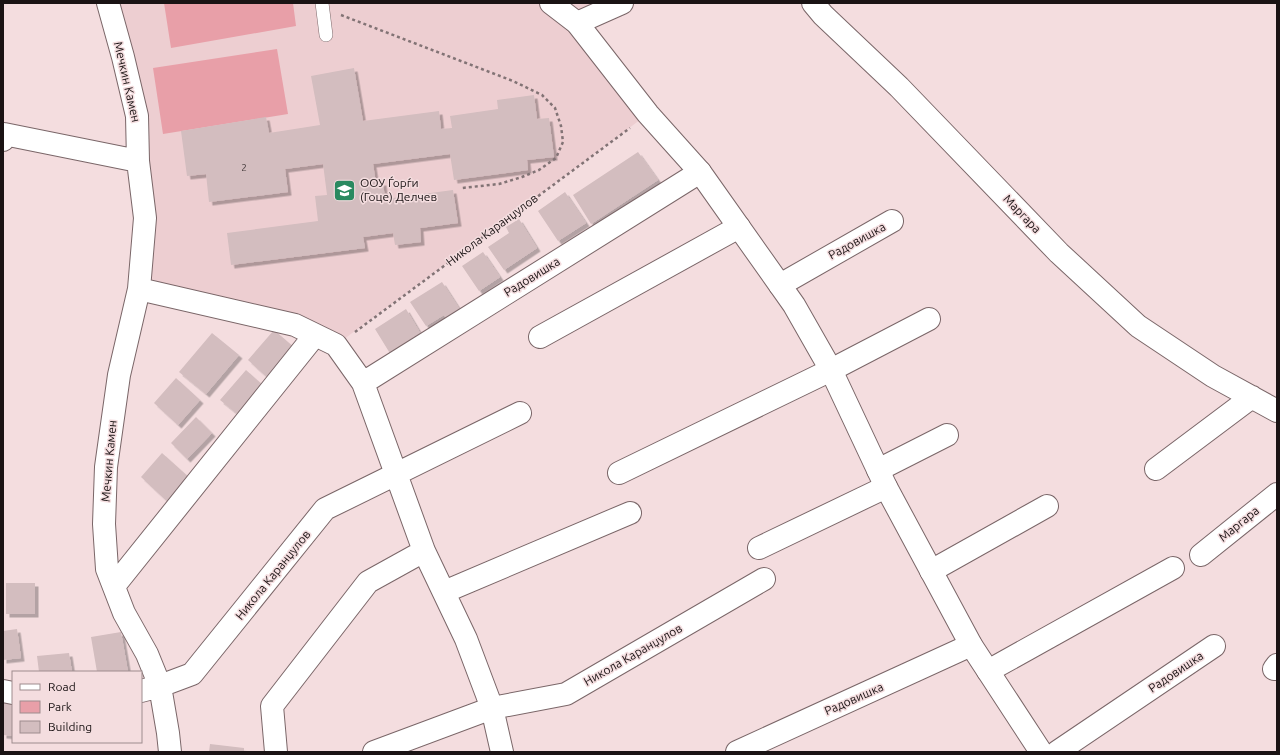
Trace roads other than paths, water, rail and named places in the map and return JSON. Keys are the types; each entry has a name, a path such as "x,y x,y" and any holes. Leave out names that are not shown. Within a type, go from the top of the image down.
{"street":[{"name":"Мечкин Камен","path":"108,3 123,56 137,116 138,161 145,218 139,289 119,374 106,467 104,524 107,569 124,613 147,654 150,689 168,733 170,752"},
{"path":"551,3 577,23 648,114 700,172 794,305 830,370 882,478 971,645 1041,752"},
{"path":"577,23 622,3"},
{"name":"Маргара","path":"813,3 822,15 899,87 1059,253 1138,326 1213,376 1277,411"},
{"path":"3,140 4,134 138,161"},
{"name":"Радовишка","path":"363,383 700,172"},
{"name":"Радовишка","path":"780,285 892,221"},
{"path":"540,337 739,227"},
{"path":"139,289 295,324 336,345 363,383 424,551 466,639 492,708 502,752"},
{"path":"619,473 830,370 929,318"},
{"path":"114,586 315,335"},
{"path":"1156,469 1252,397"},
{"name":"Никола Каранџулов","path":"150,689 192,674 326,509 520,413"},
{"path":"759,548 882,478 947,435"},
{"name":"Маргара","path":"1201,555 1277,494"},
{"path":"931,571 1047,506"},
{"path":"444,592 630,513"},
{"path":"276,752 272,706 368,582 424,551"},
{"path":"988,671 1173,568"},
{"name":"Никола Каранџулов","path":"374,752 492,708 566,694 764,579"},
{"name":"Радовишка","path":"737,752 971,645"},
{"name":"Радовишка","path":"1058,752 1214,646"}],"lane":[{"path":"322,5 326,35"}],"place":[{"name":"ООУ Ѓорѓи (Гоце) Делчев","path":"344,190"}]}
